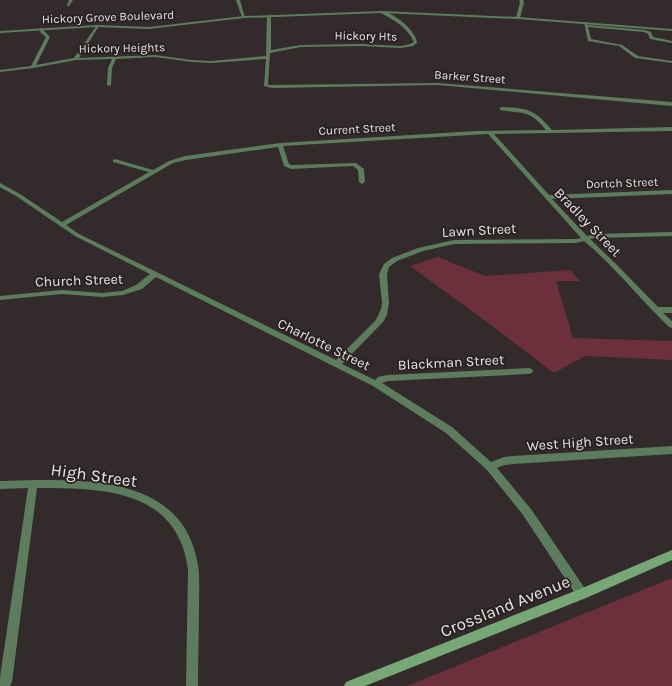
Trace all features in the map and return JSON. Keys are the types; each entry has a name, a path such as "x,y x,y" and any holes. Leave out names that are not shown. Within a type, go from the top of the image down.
{"main road":[{"name":"Crossland Avenue","path":"350,686 582,594 672,555"}],"street":[{"path":"68,5 71,0"},
{"path":"238,0 244,17"},
{"path":"518,18 522,2 521,0"},
{"name":"Hickory Grove Boulevard","path":"0,32 96,26 149,28 244,17 382,12 518,18 672,30"},
{"name":"Hickory Hts","path":"268,54 302,46 361,45 401,47 411,45 416,42 414,34 398,21 382,12"},
{"path":"268,54 269,16"},
{"path":"672,42 654,40 650,33 645,31 586,24 585,27 589,40 620,46 637,57 672,62"},
{"path":"76,59 96,26"},
{"path":"33,67 48,37 42,32 41,29"},
{"name":"Hickory Heights","path":"0,71 76,59 155,56 211,62 268,54"},
{"name":"Barker Street","path":"268,54 266,86 272,87 438,84 672,104"},
{"path":"110,84 110,68 115,57"},
{"path":"502,109 532,112 539,117 551,132"},
{"name":"Current Street","path":"61,225 154,172 180,159 280,145 490,133 672,129"},
{"name":"Bradley Street","path":"490,133 579,233 586,238 672,325"},
{"path":"280,145 286,165 291,167 354,164 360,168 362,182"},
{"path":"115,161 154,172"},
{"name":"Charlotte Street","path":"0,185 18,195 77,235 154,275 376,384 449,430 490,467 527,512 582,594"},
{"name":"Dortch Street","path":"548,197 672,192"},
{"name":"Lawn Street","path":"337,364 379,322 386,302 383,272 388,263 395,259 435,246 454,242 576,241 595,236 672,234"},
{"name":"Church Street","path":"0,298 62,292 112,295 123,294 139,287 154,275"},
{"path":"656,310 672,310"},
{"name":"Blackman Street","path":"376,384 381,379 388,378 529,371"},
{"name":"West High Street","path":"490,467 504,461 513,460 672,450"},
{"path":"0,683 6,682 33,484"},
{"name":"High Street","path":"0,485 33,484 85,486 137,495 152,502 163,510 173,521 187,545 193,570 192,686"}],"shaded area":[{"path":"438,257 485,276 570,270 580,281 556,281 573,338 672,341 672,360 585,356 554,373 410,266"},
{"path":"672,578 672,686 407,686"}]}
